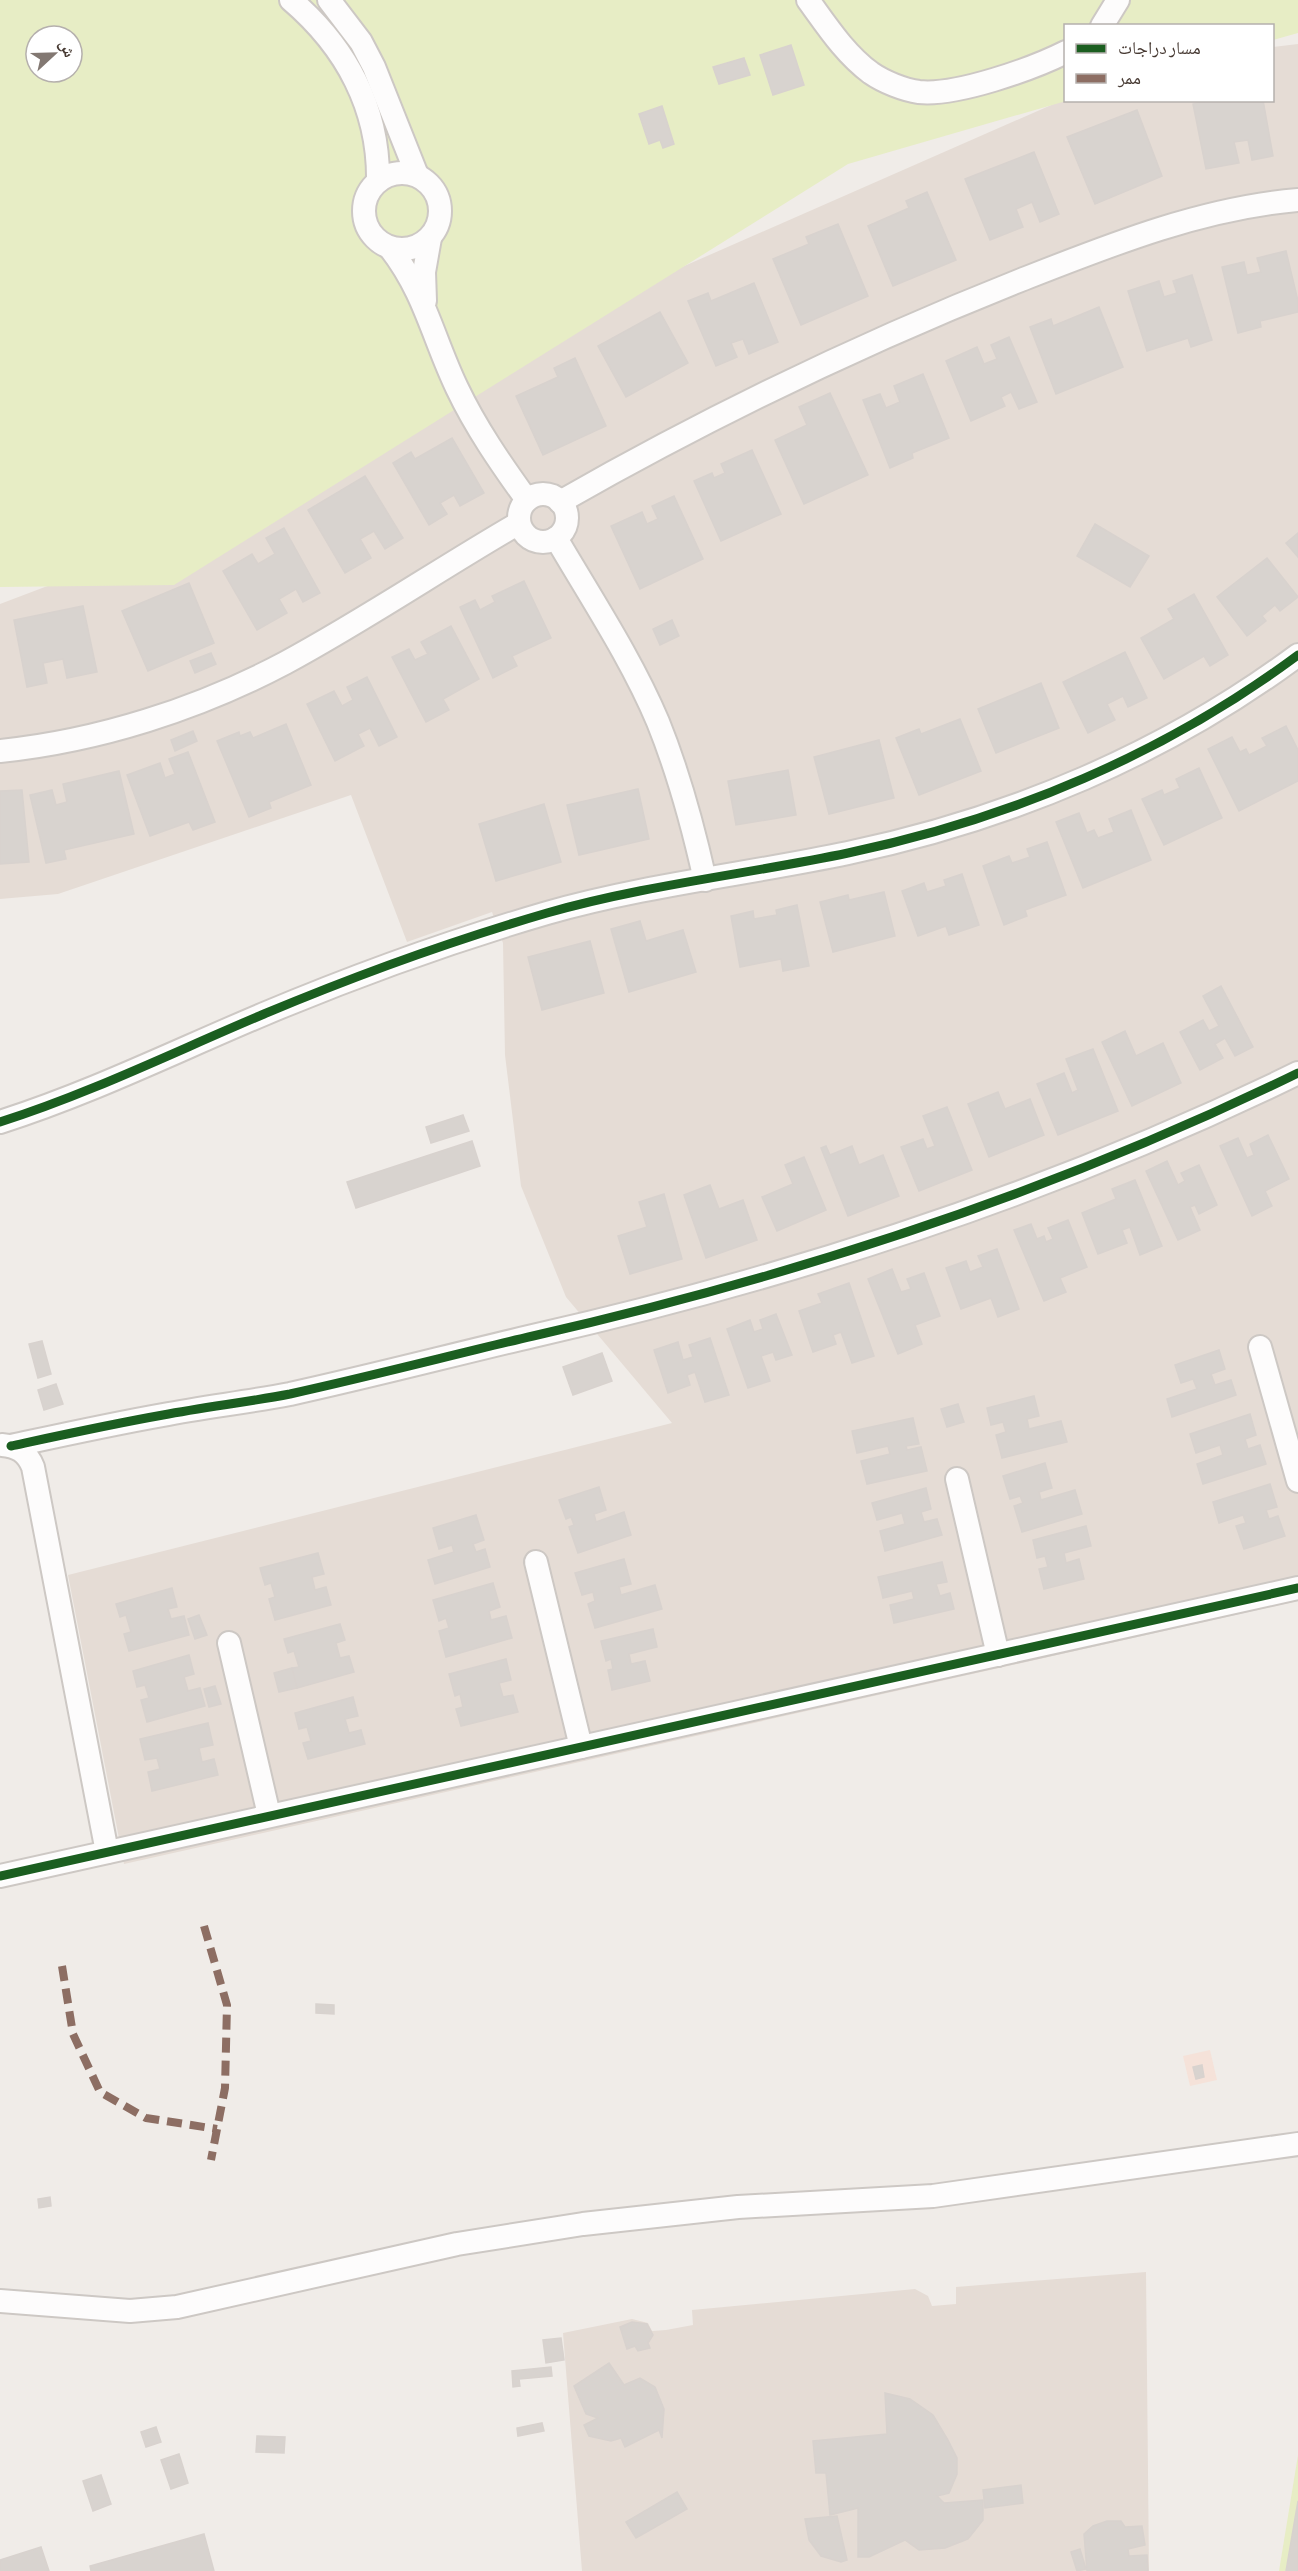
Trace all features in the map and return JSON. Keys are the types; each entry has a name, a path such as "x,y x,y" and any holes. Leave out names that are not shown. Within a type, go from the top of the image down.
{"street":[{"path":"291,0 335,45 357,83 376,140 378,181"},
{"path":"329,0 361,42 374,67 417,176"},
{"path":"808,0 835,37 872,74 895,85 920,92 970,86 1064,52"},
{"path":"1103,24 1118,0"},
{"path":"426,306 424,272 430,238 441,216 439,199 430,185 417,176 401,173 378,181 366,197 364,218 373,237 390,248 410,276 426,306 456,387 476,425 527,500"},
{"path":"560,502 659,446 755,397 951,308 1152,232 1240,208 1298,200"},
{"path":"390,248 416,248 430,238"},
{"path":"540,494 548,494 560,502 566,511 567,521 563,531 556,538 541,542 527,536 519,523 519,514 527,500 540,494"},
{"path":"0,751 73,740 125,727 231,688 314,646 519,523"},
{"path":"556,538 632,668 657,722 685,800 705,880"},
{"path":"0,1122 83,1093 261,1015 409,958 549,913 611,898 851,852 998,812 1060,789 1122,762 1240,696 1298,655"},
{"path":"5,1445 162,1415 286,1395 592,1324 774,1276 1001,1200 1082,1169 1163,1136 1297,1075"},
{"path":"1260,1347 1298,1481"},
{"path":"5,1445 30,1459 34,1474 107,1852"},
{"path":"957,1479 998,1655"},
{"path":"536,1562 581,1747"},
{"path":"0,1876 1298,1588"},
{"path":"229,1643 269,1815"},
{"path":"0,2301 129,2311 177,2307 437,2248 583,2224 738,2207 933,2196 1298,2144"}],"shaded area":[{"path":"1298,44 1298,1601 124,1864 68,1575 672,1423 566,1297 521,1186 505,1055 503,943 492,912 407,942 351,795 58,894 0,899 0,604 87,571 429,378 1064,99 1064,102 1274,102 1274,47"},
{"path":"1210,2050 1217,2080 1190,2086 1183,2056"},
{"path":"1146,2272 1149,2571 582,2571 563,2333 632,2319 648,2323 652,2331 666,2330 693,2325 692,2310 915,2289 928,2296 932,2306 956,2304 956,2287"}],"green space":[{"path":"0,0 1298,0 1298,33 1274,40 1274,24 1064,24 1064,102 848,164 174,585 0,587"},
{"path":"1298,2455 1298,2571 1279,2571"}],"building":[{"path":"791,45 804,85 773,95 760,55"},
{"path":"744,58 750,75 719,84 713,67"},
{"path":"1263,102 1273,156 1252,160 1248,140 1234,142 1239,163 1206,169 1193,104"},
{"path":"662,106 674,144 663,148 660,140 649,144 639,114"},
{"path":"1137,110 1162,176 1095,204 1067,137"},
{"path":"1034,152 1059,214 1040,222 1032,202 1016,209 1023,227 990,240 965,179"},
{"path":"927,192 956,260 893,286 868,226 909,208 906,201"},
{"path":"838,224 868,296 801,325 773,259 809,244 806,237"},
{"path":"1286,251 1298,301 1298,312 1260,321 1261,327 1238,333 1222,267 1244,262 1247,275 1261,272 1257,258"},
{"path":"1192,275 1212,340 1191,347 1188,338 1147,351 1128,291 1159,281 1164,297 1177,293 1173,281"},
{"path":"754,283 778,342 749,354 743,339 731,343 737,357 716,366 688,301 708,293 711,301"},
{"path":"1099,307 1123,367 1056,394 1030,327 1051,319 1053,326"},
{"path":"660,312 688,363 626,397 598,346"},
{"path":"1009,337 1037,402 1019,409 1011,392 1001,397 1005,406 971,421 946,361 977,347 984,364 997,359 991,345"},
{"path":"575,358 606,426 543,455 516,396 558,377 554,368"},
{"path":"923,374 949,438 912,453 913,458 890,468 863,400 880,394 886,408 900,402 894,386"},
{"path":"830,393 868,475 804,504 775,440 807,425 799,407"},
{"path":"452,438 484,493 460,506 454,495 440,503 447,514 429,525 393,463 411,452 415,459"},
{"path":"752,450 781,514 721,541 694,481 712,473 714,478 725,473 721,464"},
{"path":"365,476 403,538 385,549 374,531 360,539 371,558 345,573 308,510"},
{"path":"674,496 703,559 640,589 611,526 642,512 647,524 658,519 652,506"},
{"path":"1095,524 1149,556 1130,587 1077,556"},
{"path":"284,528 320,593 303,602 296,589 279,599 287,613 257,630 223,571 252,554 258,564 275,554 266,538"},
{"path":"1298,533 1298,557 1286,543"},
{"path":"1267,558 1298,597 1280,611 1275,605 1262,616 1266,621 1247,636 1217,597"},
{"path":"524,581 551,638 512,656 517,666 493,678 460,607 475,600 480,610 495,602 492,596"},
{"path":"189,583 214,643 148,671 122,611"},
{"path":"1194,594 1228,655 1210,666 1204,656 1164,679 1141,638 1174,619 1168,609"},
{"path":"83,606 97,672 67,678 63,659 43,663 47,683 27,687 14,620"},
{"path":"672,620 679,636 660,645 653,629"},
{"path":"451,626 479,679 443,699 449,710 426,722 392,657 409,649 415,660 428,654 421,642"},
{"path":"1125,652 1147,698 1128,707 1123,696 1107,704 1115,720 1088,733 1063,682"},
{"path":"211,653 216,664 195,673 190,661"},
{"path":"367,677 397,737 379,746 370,728 358,734 364,746 335,761 307,704 334,691 342,706 353,700 347,687"},
{"path":"1041,683 1059,728 996,753 978,709"},
{"path":"960,719 981,771 919,795 896,738 919,729 921,734"},
{"path":"286,724 311,785 269,802 271,808 249,817 217,741 239,732 240,736 250,732 253,738"},
{"path":"1286,726 1298,750 1298,781 1239,811 1208,749 1232,737 1240,752 1246,749 1249,755 1267,746 1262,738"},
{"path":"193,731 197,741 175,751 171,740"},
{"path":"879,740 894,798 829,814 814,757"},
{"path":"188,752 215,822 193,830 189,822 150,836 127,775 160,763 165,778 175,774 169,759"},
{"path":"1199,768 1222,818 1164,845 1142,799 1162,790 1164,795 1180,788 1176,779"},
{"path":"788,770 796,815 736,825 728,781"},
{"path":"119,771 134,834 64,850 66,859 46,863 30,795 52,790 56,805 67,802 63,784"},
{"path":"638,789 649,839 579,855 567,805"},
{"path":"22,790 29,862 0,864 0,791"},
{"path":"544,804 561,862 496,881 479,824"},
{"path":"1131,810 1151,860 1083,888 1056,822 1079,813 1087,833 1094,830 1098,838 1114,832 1109,819"},
{"path":"1047,842 1066,895 1025,910 1027,916 1004,925 983,866 1009,856 1012,863 1030,857 1027,849"},
{"path":"962,874 979,925 949,935 946,926 918,936 902,891 924,883 927,892 946,886 944,880"},
{"path":"884,892 895,936 833,952 820,902 848,895 849,900"},
{"path":"797,905 809,966 783,971 781,959 740,967 731,916 753,911 754,919 777,915 776,910"},
{"path":"640,921 646,941 683,930 696,972 629,992 611,929"},
{"path":"590,941 604,993 542,1010 528,957"},
{"path":"1221,986 1253,1047 1235,1056 1225,1038 1215,1044 1223,1058 1200,1070 1180,1032 1203,1020 1209,1031 1219,1026 1203,996"},
{"path":"1125,1031 1136,1056 1163,1043 1181,1083 1132,1106 1102,1042"},
{"path":"1093,1049 1118,1111 1058,1135 1037,1084 1064,1073 1072,1093 1078,1090 1066,1059"},
{"path":"998,1092 1005,1109 1030,1099 1044,1135 989,1157 968,1104"},
{"path":"947,1107 972,1170 919,1191 901,1147 923,1139 927,1149 935,1146 923,1116"},
{"path":"463,1115 469,1131 431,1143 426,1127"},
{"path":"1268,1135 1289,1179 1265,1191 1272,1206 1252,1216 1220,1146 1238,1138 1247,1158 1254,1155 1250,1144"},
{"path":"472,1141 480,1166 356,1208 347,1182"},
{"path":"826,1146 830,1155 852,1146 859,1165 883,1155 899,1196 848,1216 821,1148"},
{"path":"804,1157 826,1210 777,1231 762,1197 793,1184 785,1165"},
{"path":"1167,1161 1178,1185 1185,1181 1181,1173 1199,1165 1217,1205 1199,1214 1195,1205 1190,1207 1200,1230 1178,1240 1146,1171"},
{"path":"1135,1180 1162,1246 1140,1255 1130,1227 1122,1230 1127,1243 1098,1254 1082,1213 1116,1199 1112,1189"},
{"path":"710,1185 719,1209 743,1200 757,1240 706,1258 684,1195"},
{"path":"664,1194 682,1259 630,1274 618,1236 647,1227 639,1202"},
{"path":"1068,1220 1087,1267 1060,1278 1066,1292 1044,1301 1014,1230 1031,1224 1037,1239 1044,1236 1046,1242 1053,1239 1048,1228"},
{"path":"997,1249 1019,1309 998,1317 991,1298 961,1309 946,1268 966,1261 970,1272 983,1267 978,1256"},
{"path":"892,1269 901,1292 911,1289 907,1279 924,1273 940,1316 915,1325 922,1344 898,1354 868,1279"},
{"path":"849,1283 874,1356 852,1363 841,1332 833,1335 836,1344 813,1352 799,1311 822,1303 818,1294"},
{"path":"776,1314 792,1355 776,1360 773,1352 761,1356 770,1381 748,1388 727,1329 750,1320 754,1332 763,1329 760,1320"},
{"path":"710,1338 729,1395 705,1402 695,1372 687,1375 690,1385 668,1393 654,1350 678,1342 683,1360 693,1357 689,1345"},
{"path":"42,1341 51,1374 38,1378 29,1344"},
{"path":"1219,1350 1225,1369 1211,1374 1215,1385 1231,1380 1236,1395 1172,1417 1167,1399 1197,1389 1193,1379 1181,1383 1175,1365"},
{"path":"602,1353 612,1381 573,1395 563,1367"},
{"path":"56,1384 63,1404 44,1410 38,1390"},
{"path":"1034,1396 1039,1416 1027,1419 1029,1429 1061,1421 1067,1442 1002,1458 996,1435 1006,1432 1003,1422 991,1425 987,1408"},
{"path":"958,1404 964,1422 947,1427 941,1409"},
{"path":"1250,1414 1256,1435 1245,1439 1248,1449 1260,1445 1266,1464 1203,1484 1197,1464 1223,1455 1220,1445 1196,1453 1190,1434"},
{"path":"913,1418 919,1444 906,1446 907,1450 921,1447 927,1471 867,1484 861,1461 890,1454 888,1446 857,1453 852,1431"},
{"path":"1045,1463 1052,1488 1039,1492 1041,1500 1075,1490 1082,1514 1022,1532 1014,1506 1023,1503 1020,1496 1010,1499 1003,1476"},
{"path":"1270,1484 1277,1507 1266,1510 1269,1519 1278,1516 1285,1536 1244,1549 1236,1526 1246,1523 1243,1515 1219,1523 1213,1502"},
{"path":"599,1487 606,1510 594,1514 596,1522 624,1512 631,1535 578,1553 569,1527 574,1525 571,1517 566,1519 559,1500"},
{"path":"926,1488 931,1509 921,1512 924,1522 937,1519 942,1535 885,1551 880,1531 905,1524 902,1513 877,1520 872,1503"},
{"path":"476,1515 484,1540 473,1544 476,1552 485,1549 490,1567 435,1584 428,1560 454,1552 452,1545 439,1549 433,1528"},
{"path":"1086,1526 1091,1546 1064,1553 1066,1563 1079,1559 1084,1579 1044,1589 1039,1569 1048,1567 1045,1556 1037,1558 1033,1540"},
{"path":"318,1553 324,1574 312,1577 315,1590 326,1587 331,1605 275,1620 269,1599 275,1597 271,1583 265,1585 260,1568"},
{"path":"624,1559 631,1584 619,1587 621,1595 655,1585 662,1609 595,1628 588,1604 595,1601 593,1592 582,1595 575,1573"},
{"path":"942,1562 947,1582 936,1584 940,1596 950,1593 954,1609 894,1623 890,1605 914,1599 912,1591 883,1598 878,1577"},
{"path":"493,1583 500,1607 489,1611 491,1620 506,1616 512,1638 446,1657 439,1631 449,1628 446,1618 439,1621 433,1600"},
{"path":"172,1588 177,1607 168,1609 171,1619 184,1616 189,1635 129,1651 124,1634 131,1632 126,1615 120,1617 116,1604"},
{"path":"199,1615 207,1635 195,1639 188,1619"},
{"path":"340,1624 345,1640 336,1643 340,1658 349,1656 354,1672 297,1688 292,1668 299,1667 294,1651 288,1653 284,1639"},
{"path":"653,1629 657,1647 629,1654 631,1664 645,1661 650,1681 612,1690 608,1670 613,1669 611,1659 606,1661 601,1641"},
{"path":"189,1655 194,1674 184,1677 188,1691 200,1688 205,1706 147,1722 141,1700 149,1698 145,1685 137,1687 133,1671"},
{"path":"506,1659 511,1680 499,1683 503,1697 513,1695 518,1712 461,1726 456,1709 463,1707 460,1694 455,1696 449,1674"},
{"path":"292,1668 297,1688 279,1692 274,1673"},
{"path":"215,1686 221,1704 209,1707 204,1689"},
{"path":"353,1697 358,1716 345,1719 349,1733 361,1730 365,1744 308,1759 303,1743 311,1741 307,1727 299,1729 295,1713"},
{"path":"208,1723 213,1745 199,1748 202,1762 214,1759 218,1775 152,1791 148,1772 160,1769 157,1758 145,1760 140,1739"},
{"path":"316,2004 334,2005 334,2014 316,2013"},
{"path":"1202,2065 1204,2077 1196,2079 1193,2067"},
{"path":"50,2197 51,2206 39,2208 38,2199"},
{"path":"632,2322 647,2324 653,2335 648,2343 650,2348 638,2351 635,2346 627,2349 620,2327"},
{"path":"561,2338 564,2360 546,2363 543,2340"},
{"path":"609,2363 624,2385 640,2378 655,2387 664,2409 662,2438 659,2430 625,2447 621,2438 611,2441 589,2436 584,2425 598,2418 586,2414 574,2386"},
{"path":"551,2367 552,2376 519,2379 520,2386 513,2387 512,2371"},
{"path":"885,2393 910,2399 933,2415 948,2440 957,2458 957,2474 949,2493 937,2496 944,2503 983,2500 983,2520 968,2539 945,2548 919,2550 905,2540 869,2557 858,2557 858,2508 830,2515 826,2473 816,2473 813,2441 887,2434"},
{"path":"542,2423 544,2431 518,2436 517,2428"},
{"path":"156,2427 161,2442 146,2447 141,2432"},
{"path":"257,2436 285,2437 284,2453 256,2452"},
{"path":"179,2454 188,2483 171,2489 161,2460"},
{"path":"101,2475 111,2504 93,2511 83,2481"},
{"path":"1021,2485 1023,2503 985,2508 983,2490"},
{"path":"677,2492 687,2509 636,2538 626,2522"},
{"path":"1298,2501 1298,2571 1286,2571"},
{"path":"837,2516 847,2560 841,2562 821,2556 809,2540 805,2519"},
{"path":"1107,2521 1121,2521 1125,2527 1142,2526 1145,2545 1128,2549 1129,2556 1147,2555 1148,2571 1087,2571 1084,2534 1093,2526"},
{"path":"204,2534 214,2571 91,2571 90,2566"},
{"path":"41,2547 49,2571 0,2571 0,2560"},
{"path":"1080,2549 1086,2569 1077,2571 1071,2552"}],"marked path":[{"path":"204,1926 227,2005 225,2088 211,2160"},
{"path":"62,1966 73,2034 100,2092 146,2118 217,2129"}],"cycle path":[{"path":"0,1122 100,1085 334,986 404,959 511,924 621,895 848,853 908,839 1027,802 1140,752 1194,723 1247,691 1298,655"},
{"path":"11,1446 144,1418 290,1394 351,1380 632,1312 827,1258 1019,1193 1113,1156 1298,1073"},
{"path":"0,1876 1298,1588"}]}
